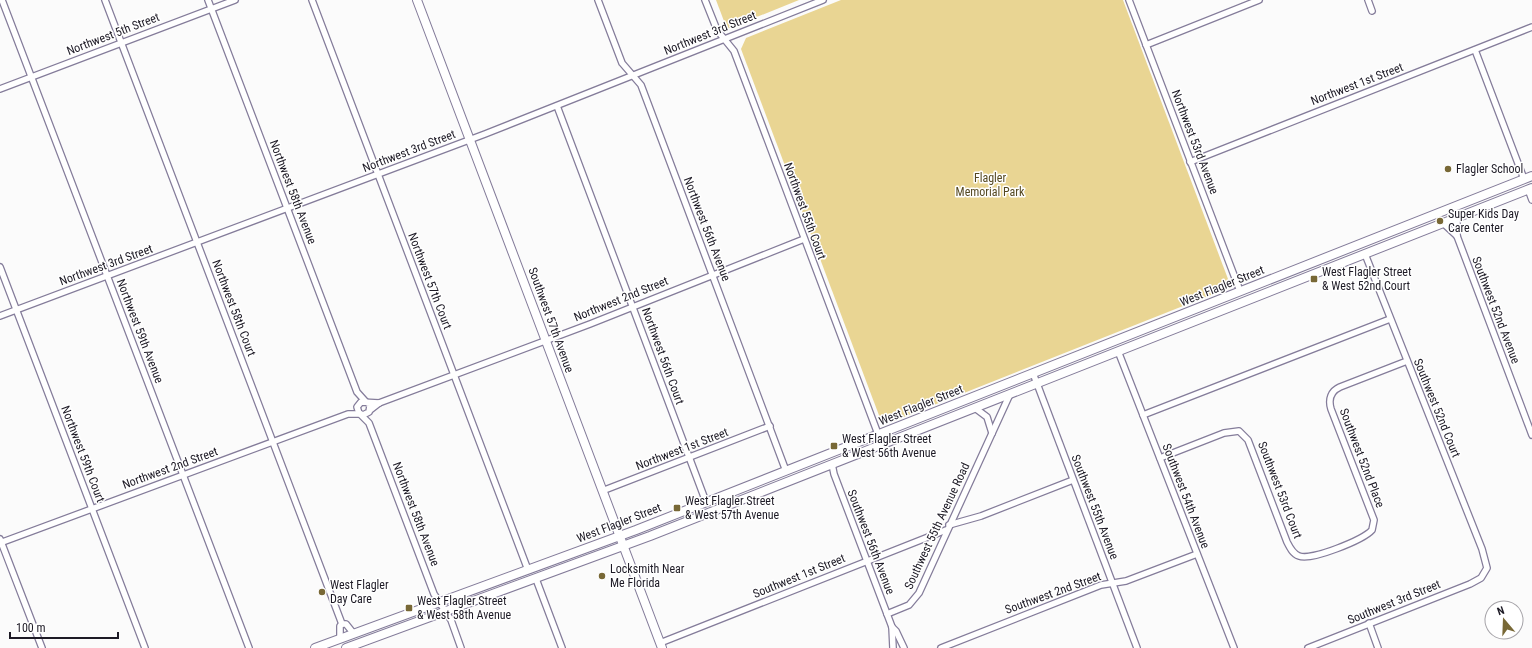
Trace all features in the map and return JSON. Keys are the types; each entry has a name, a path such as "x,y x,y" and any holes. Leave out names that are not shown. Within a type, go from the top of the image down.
{"main road":[{"name":"Southwest 57th Avenue","path":"417,0 471,139 661,646"},
{"path":"1506,198 1528,178"},
{"name":"West Flagler Street","path":"315,648 620,536 1528,178"},
{"name":"West Flagler Street","path":"352,647 366,644 445,612 623,546 1530,189"},
{"path":"1365,254 1374,243 1388,233"},
{"path":"1245,301 1249,293 1258,285"},
{"path":"1222,310 1240,292"},
{"path":"1156,325 1160,335"},
{"path":"1010,394 1020,378"},
{"path":"832,464 845,448"},
{"path":"772,488 786,471"}],"street":[{"name":"Northwest 59th Avenue","path":"2,0 249,648"},
{"name":"Northwest 58th Court","path":"105,0 342,624 340,626 340,639"},
{"name":"Northwest 58th Avenue","path":"208,0 357,392 357,406"},
{"name":"Northwest 5th Street","path":"0,89 235,0"},
{"name":"Northwest 57th Court","path":"312,0 528,570"},
{"name":"Northwest 56th Avenue","path":"598,0 622,63 641,85 786,471"},
{"name":"Northwest 55th Court","path":"705,0 717,30 734,51 878,434"},
{"name":"Northwest 3rd Street","path":"0,316 557,106 823,0"},
{"name":"Northwest 53rd Avenue","path":"1129,0 1240,292"},
{"path":"1146,45 1259,0"},
{"path":"1368,0 1372,11"},
{"name":"Northwest 1st Street","path":"1190,162 1532,27"},
{"path":"1475,50 1528,178"},
{"name":"Northwest 56th Court","path":"557,106 706,502"},
{"path":"1530,189 1532,200"},
{"name":"Southwest 52nd Avenue","path":"1457,217 1457,236 1532,436"},
{"name":"Southwest 52nd Avenue","path":"1443,223 1457,236"},
{"name":"Northwest 2nd Street","path":"0,541 92,509 348,414 366,415 378,403 633,307 804,239"},
{"name":"Southwest 52nd Court","path":"1365,254 1482,549 1486,572"},
{"name":"Northwest 59th Court","path":"0,267 145,648"},
{"path":"1143,416 1390,319"},
{"name":"Southwest 54th Avenue","path":"1118,351 1234,648"},
{"name":"Southwest 52nd Place","path":"1301,557 1311,557 1361,539 1370,533 1374,527 1371,512 1331,409 1330,396 1340,387 1407,361"},
{"name":"Southwest 55th Avenue","path":"1033,373 1137,648"},
{"name":"Northwest 58th Avenue","path":"357,392 367,402"},
{"name":"Southwest 55th Avenue Road","path":"887,614 909,605 916,598 1010,394"},
{"name":"Northwest 2nd Street","path":"348,414 361,402 378,403"},
{"path":"367,402 370,411"},
{"path":"357,406 360,414"},
{"path":"975,408 987,417 992,433"},
{"name":"Northwest 58th Avenue","path":"369,423 370,411"},
{"name":"Northwest 58th Avenue","path":"360,414 369,423 434,594 451,620 461,648"},
{"name":"Northwest 1st Street","path":"602,491 770,426"},
{"name":"Southwest 53rd Court","path":"1160,458 1224,433 1238,431 1248,440 1289,547 1295,554 1301,557"},
{"name":"Southwest 56th Avenue","path":"832,464 834,474 892,627 894,648"},
{"name":"Southwest 1st Street","path":"661,646 947,528 986,515 1073,480"},
{"path":"0,541 42,648"},
{"name":"Southwest 2nd Street","path":"941,648 1101,585 1126,581 1197,554"},
{"name":"Southwest 3rd Street","path":"1308,648 1470,584 1481,578 1486,572"},
{"path":"536,579 562,648"},
{"path":"1369,623 1378,648"},
{"name":"Northwest 58th Court","path":"342,624 346,624 354,634"},
{"name":"Southwest 56th Avenue","path":"892,627 896,631 904,648"}],"green space":[{"path":"716,0 799,0 727,29"},
{"name":"Flagler Memorial Park","path":"841,0 1123,0 1231,287 891,422 880,418 741,49 746,38"}],"place":[{"name":"Flagler School","path":"1448,169"},
{"name":"Super Kids Day Care Center","path":"1440,221"},
{"name":"West Flagler Street & West 52nd Court","path":"1314,279"},
{"name":"West Flagler Street & West 56th Avenue","path":"834,446"},
{"name":"West Flagler Street & West 57th Avenue","path":"677,508"},
{"name":"Locksmith Near Me Florida","path":"602,576"},
{"name":"West Flagler Day Care","path":"322,592"},
{"name":"West Flagler Street & West 58th Avenue","path":"409,608"}]}
